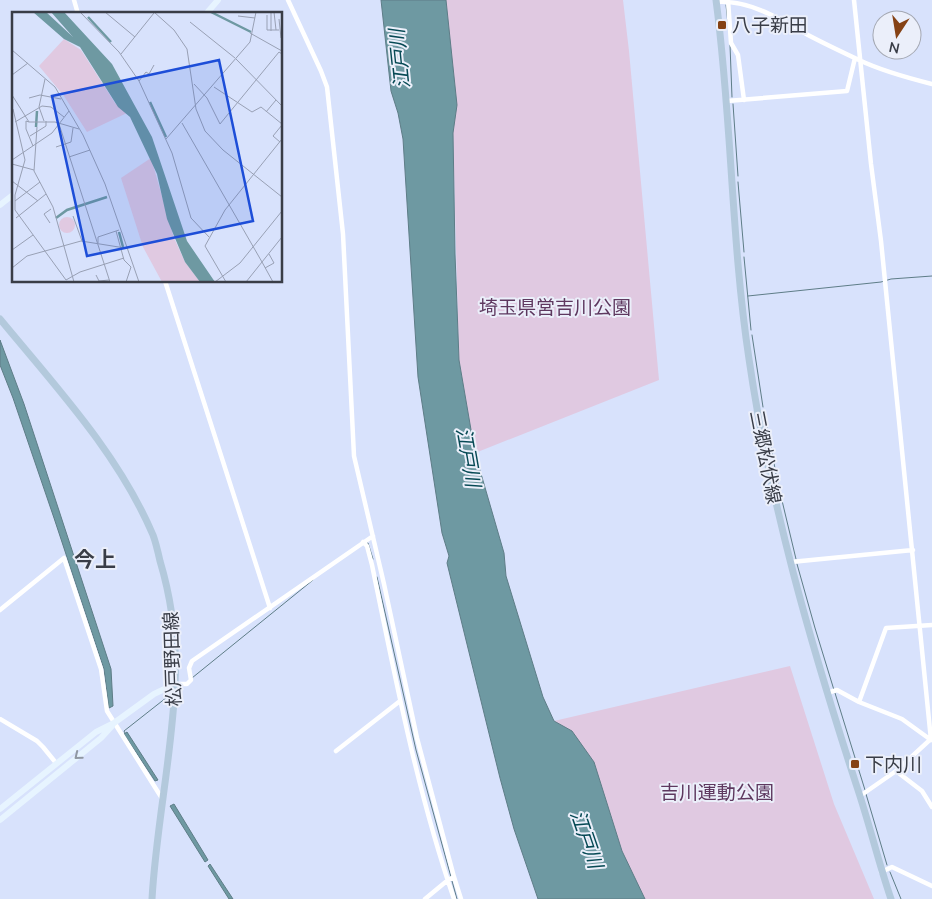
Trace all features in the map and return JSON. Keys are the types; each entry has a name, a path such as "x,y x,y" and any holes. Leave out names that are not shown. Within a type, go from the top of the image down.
{"main road":[{"name":"三郷松伏線","path":"716,1 727,101 745,333 766,459 778,516 815,654 864,794 882,872 891,899"},
{"name":"松戸野田線","path":"0,319 80,415 133,495 153,537 167,585 175,641 175,684 172,734 154,866 152,899"}],"street":[{"path":"208,12 218,0"},
{"path":"288,0 327,87 343,234 354,456 417,738 461,899"},
{"path":"728,0 731,42 738,55 744,100"},
{"path":"854,0 932,740"},
{"path":"716,1 737,1 774,15 861,61 932,84"},
{"path":"727,101 847,91 855,58"},
{"path":"0,205 12,196"},
{"path":"165,282 270,608"},
{"path":"0,820 101,738 114,724 154,694 175,684 187,684 191,680 189,668 192,661 373,536"},
{"path":"363,542 367,546 372,565 400,701 454,899"},
{"path":"791,562 913,550"},
{"path":"0,610 64,558 101,669 107,711 163,800"},
{"path":"859,702 886,628 932,625"},
{"path":"829,692 837,690 859,702 902,719 932,740"},
{"path":"336,751 400,701"},
{"path":"0,719 36,741 56,763"},
{"path":"0,809 96,732 114,724"},
{"path":"864,794 896,772 932,740"},
{"path":"896,772 922,792 932,807"},
{"path":"882,872 892,867 932,886"},
{"path":"425,899 454,877"}],"green space":[{"name":"埼玉県営吉川公園","path":"445,0 623,0 659,380 475,453 459,360 453,133"},
{"name":"吉川運動公園","path":"790,666 834,804 874,899 642,899 622,851 602,789 554,721"}],"water":[{"name":"江戸川","path":"381,0 446,0 457,105 453,133 459,360 475,453 504,553 506,576 543,697 554,721 572,731 594,762 622,851 645,899 538,899 514,829 447,563 449,556 442,533 418,377 403,139 391,91"},
{"path":"0,340 24,404 111,669 113,706 109,708 104,669 13,398 0,365"},
{"path":"127,732 158,780 155,781 124,734"},
{"path":"174,804 208,860 205,862 170,806"},
{"path":"210,864 233,899 229,899 208,866"}],"waterway":[{"path":"726,5 728,24"},
{"path":"730,45 732,97"},
{"path":"733,104 738,176"},
{"path":"738,182 744,252"},
{"path":"744,257 751,330"},
{"path":"748,296 932,276"},
{"path":"752,335 763,407"},
{"path":"764,411 778,484"},
{"path":"779,488 796,559"},
{"path":"366,543 368,543 373,559"},
{"path":"797,564 834,690"},
{"path":"377,577 416,750 451,877"},
{"path":"192,678 313,580"},
{"path":"835,693 865,790"},
{"path":"125,733 124,731 171,694"},
{"path":"866,794 887,865"},
{"path":"890,872 901,899"},
{"path":"452,881 457,899"}],"place":[{"name":"八子新田","path":"722,25"},
{"name":"下内川","path":"855,764"}],"district":[{"name":"今上","path":"95,559"}]}
